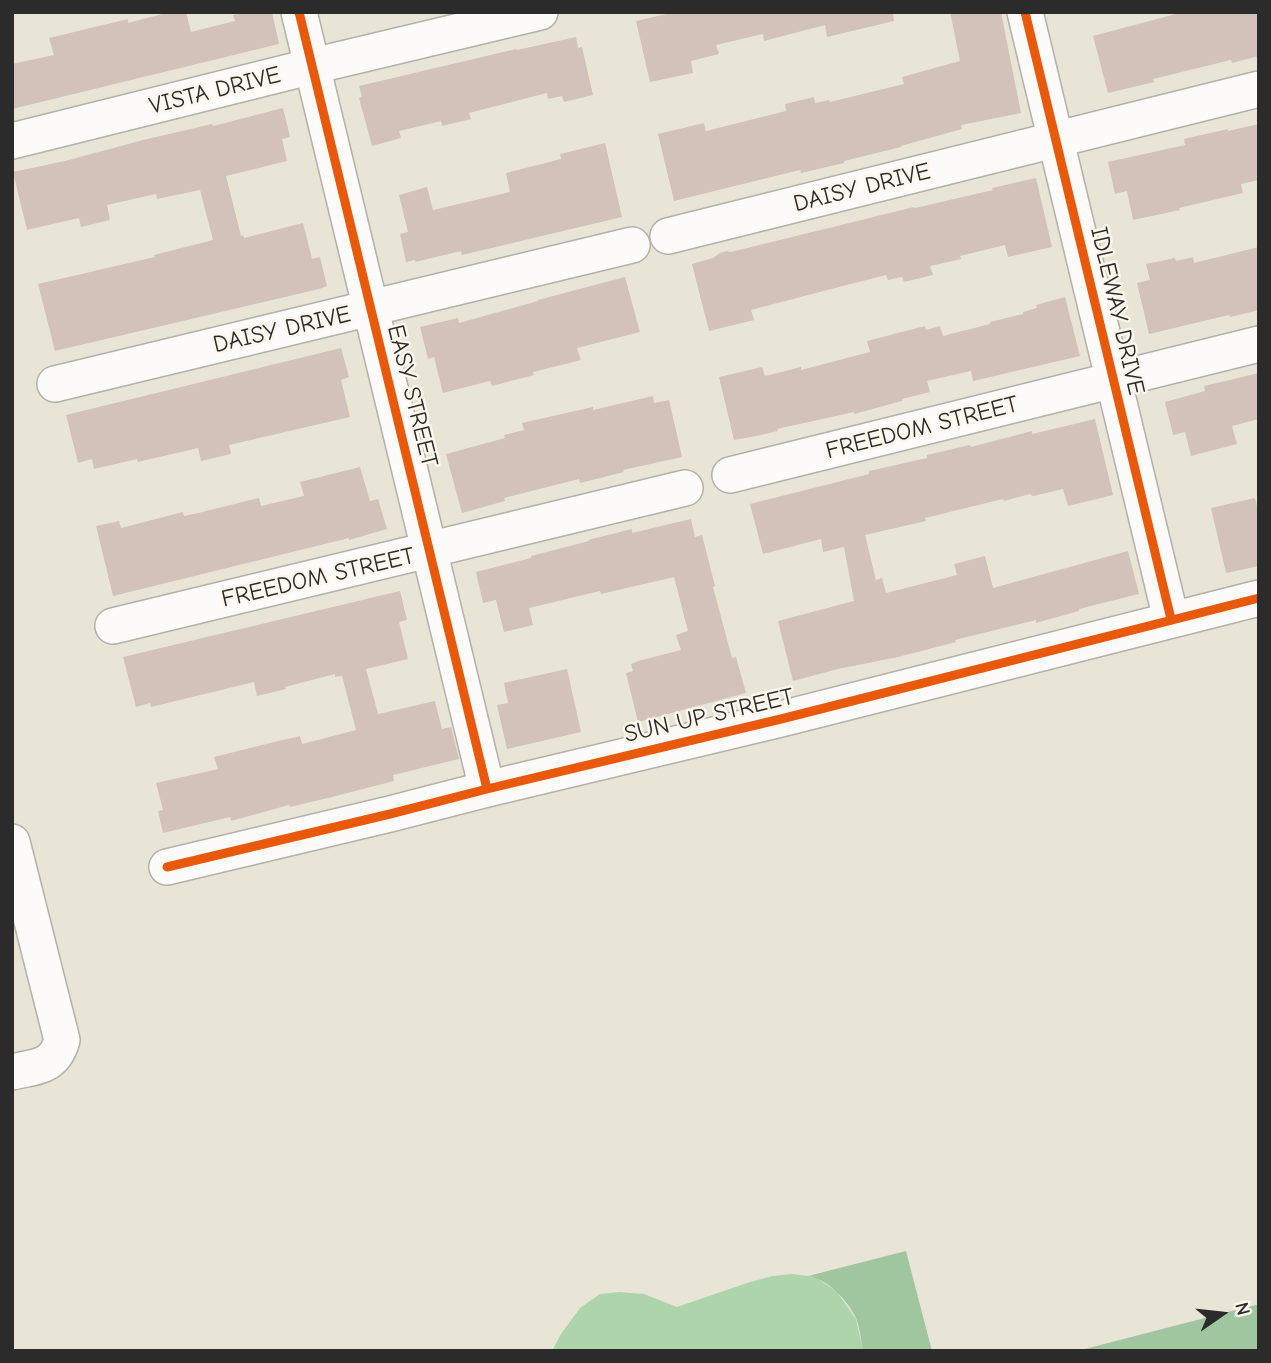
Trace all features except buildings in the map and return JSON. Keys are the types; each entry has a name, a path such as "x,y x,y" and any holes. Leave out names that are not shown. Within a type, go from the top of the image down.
{"street":[{"name":"EASY STREET","path":"299,12 487,789"},
{"name":"VISTA DRIVE","path":"12,141 540,12"},
{"name":"IDLEWAY DRIVE","path":"1025,12 1171,620"},
{"name":"DAISY DRIVE","path":"668,236 1259,89"},
{"name":"DAISY DRIVE","path":"55,384 632,246"},
{"name":"FREEDOM STREET","path":"730,475 1259,344"},
{"name":"FREEDOM STREET","path":"113,626 685,488"},
{"name":"SUN UP STREET","path":"167,867 768,722 1259,598"},
{"path":"12,842 62,1040 58,1052 48,1063 12,1072"}],"green space":[{"path":"906,1251 932,1351 863,1351 857,1322 848,1305 836,1291 822,1281 808,1276"},
{"path":"792,1274 816,1277 837,1292 856,1319 863,1351 552,1351 580,1308 600,1294 644,1294 677,1307 747,1283"},
{"path":"1259,1304 1259,1351 1077,1351"}],"cycle path":[{"path":"299,12 487,789"},
{"path":"1025,12 1171,619"},
{"path":"167,867 781,719 1259,598"}]}
